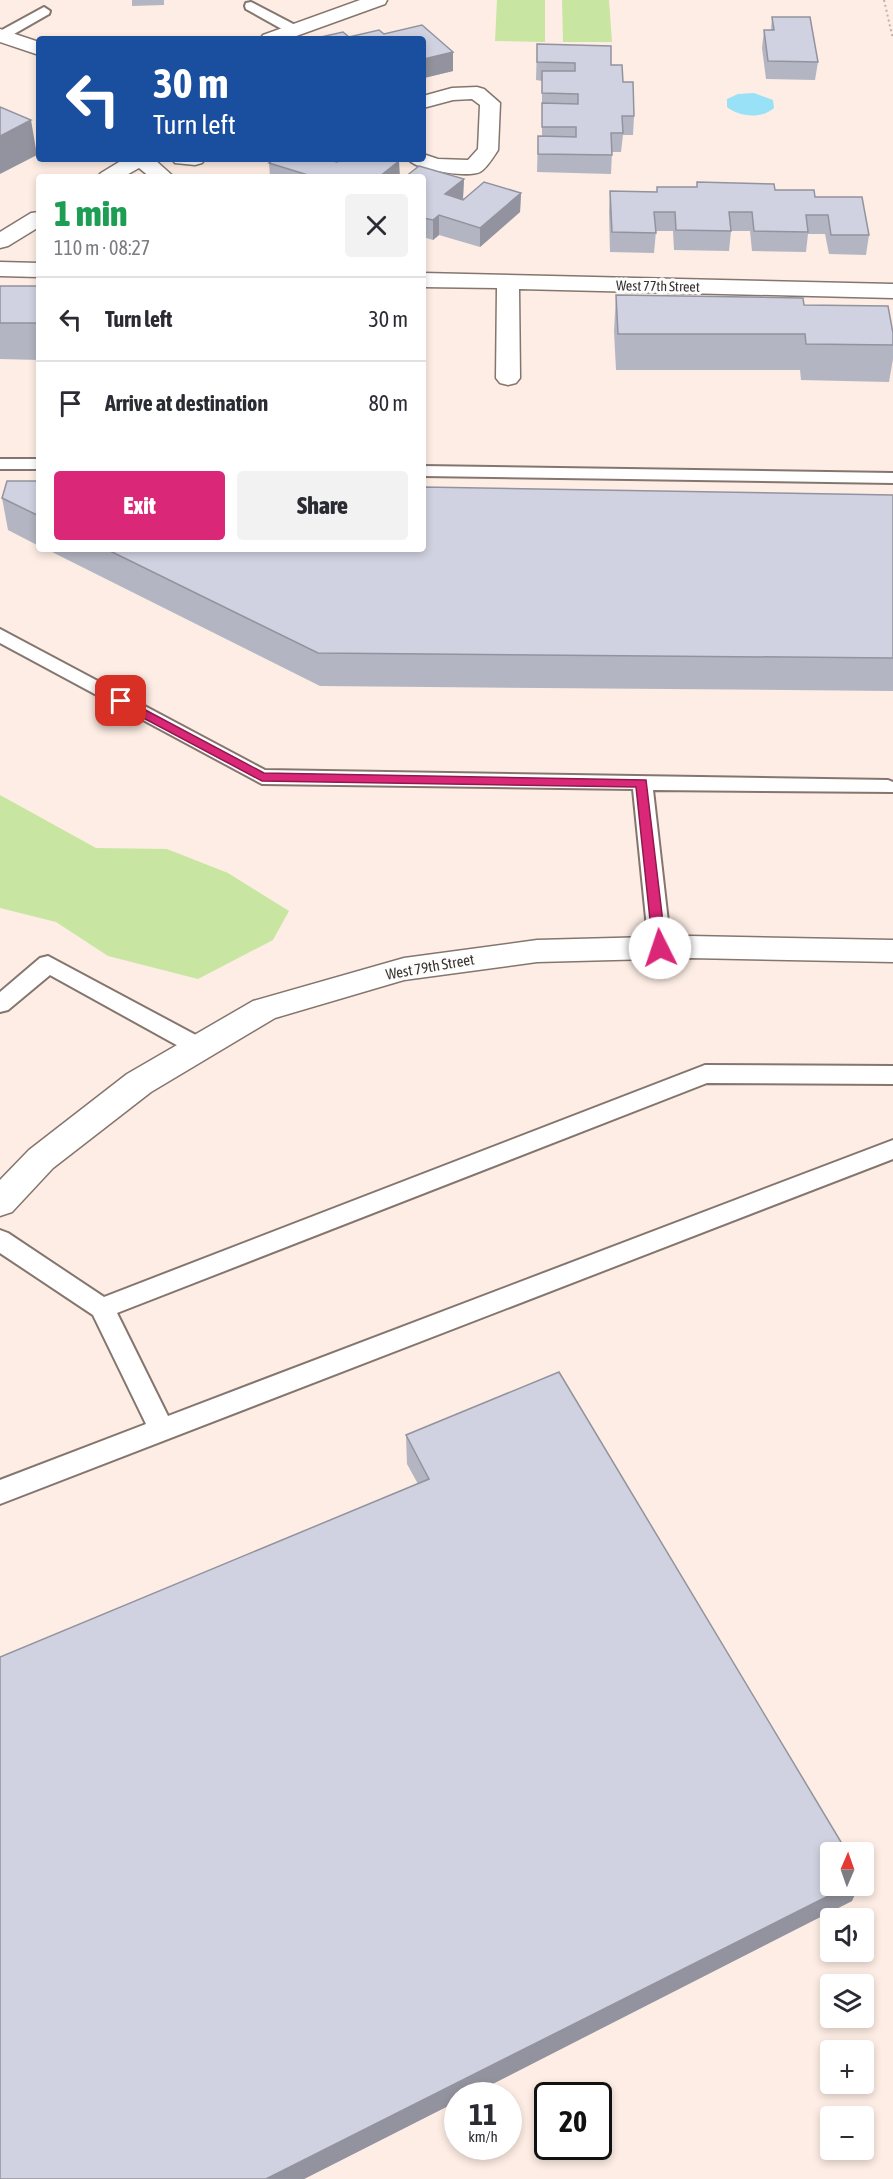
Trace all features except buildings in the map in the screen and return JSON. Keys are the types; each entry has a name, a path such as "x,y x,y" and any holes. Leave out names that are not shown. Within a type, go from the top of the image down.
{"street":[{"path":"278,36 378,0"},
{"path":"1,35 36,48"},
{"path":"426,101 452,94 477,93 490,103 488,150 473,167 435,165 426,162"},
{"path":"113,174 135,162"},
{"path":"144,162 159,174"},
{"path":"0,241 36,220"},
{"path":"0,269 36,270"},
{"name":"West 77th Street","path":"426,280 893,291"},
{"path":"508,283 508,378"},
{"name":"West 79th Street","path":"0,1202 41,1159 139,1083 264,1009 404,969 537,951 660,948 893,951"}],"lane":[{"path":"250,6 294,30"},
{"path":"1,35 44,11"},
{"path":"0,464 36,464"},
{"path":"426,471 893,478"},
{"path":"0,635 262,777 888,788"},
{"path":"642,783 660,948"},
{"path":"0,1004 48,964 199,1047"},
{"path":"102,1308 705,1074 893,1075"},
{"path":"0,1492 893,1149"},
{"path":"0,1240 102,1308 162,1430"}],"path":[{"path":"884,0 893,39"}],"green space":[{"path":"497,0 545,0 545,42 495,41"},
{"path":"562,0 609,0 612,42 563,42"},
{"path":"0,795 96,848 167,849 228,873 289,911 273,940 198,979 108,956 56,922 0,908"}],"water":[{"path":"754,93 773,100 774,108 763,114 744,115 727,107 727,99 738,94"}],"route":[{"path":"121,701 262,777 642,783 660,948"}]}
